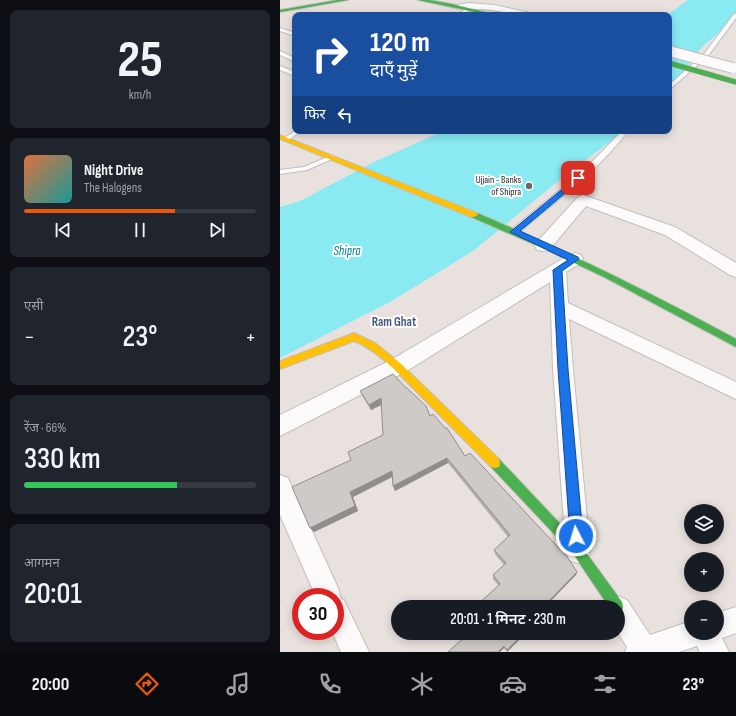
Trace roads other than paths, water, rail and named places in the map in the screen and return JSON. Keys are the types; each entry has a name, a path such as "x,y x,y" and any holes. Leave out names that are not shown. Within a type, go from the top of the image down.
{"main road":[{"path":"280,11 346,0"},
{"path":"420,0 483,12"},
{"path":"672,64 736,82"},
{"path":"283,138 511,230 543,246 575,259 650,296 736,343"},
{"path":"280,365 354,337 363,340 398,366 453,419 578,551 612,600"}],"street":[{"path":"460,7 484,5 514,12"},
{"path":"672,52 734,69"},
{"path":"543,246 583,200 670,231 736,271"},
{"path":"280,427 286,422 398,366 575,259"},
{"path":"558,270 563,369 578,551"},
{"path":"559,306 736,391"},
{"path":"280,486 325,588"},
{"path":"625,620 643,651 684,637"},
{"path":"724,624 736,620"},
{"path":"344,628 355,652"},
{"path":"708,640 715,652"}],"lane":[{"path":"672,85 706,55 736,15"},
{"path":"280,29 292,34"},
{"path":"280,53 292,59"},
{"path":"280,68 292,73"},
{"path":"511,230 590,168 615,144 623,134"},
{"path":"280,172 305,169 332,157"}],"water":[{"path":"688,0 736,0 736,18 702,47 672,87 672,12"},
{"name":"Shipra","path":"436,134 620,134 557,182 473,251 390,302 280,358 280,207 300,201 372,163"}],"place":[{"name":"Ujjain - Banks of Shipra","path":"529,186"}],"district":[{"name":"Ram Ghat","path":"394,322"}]}
